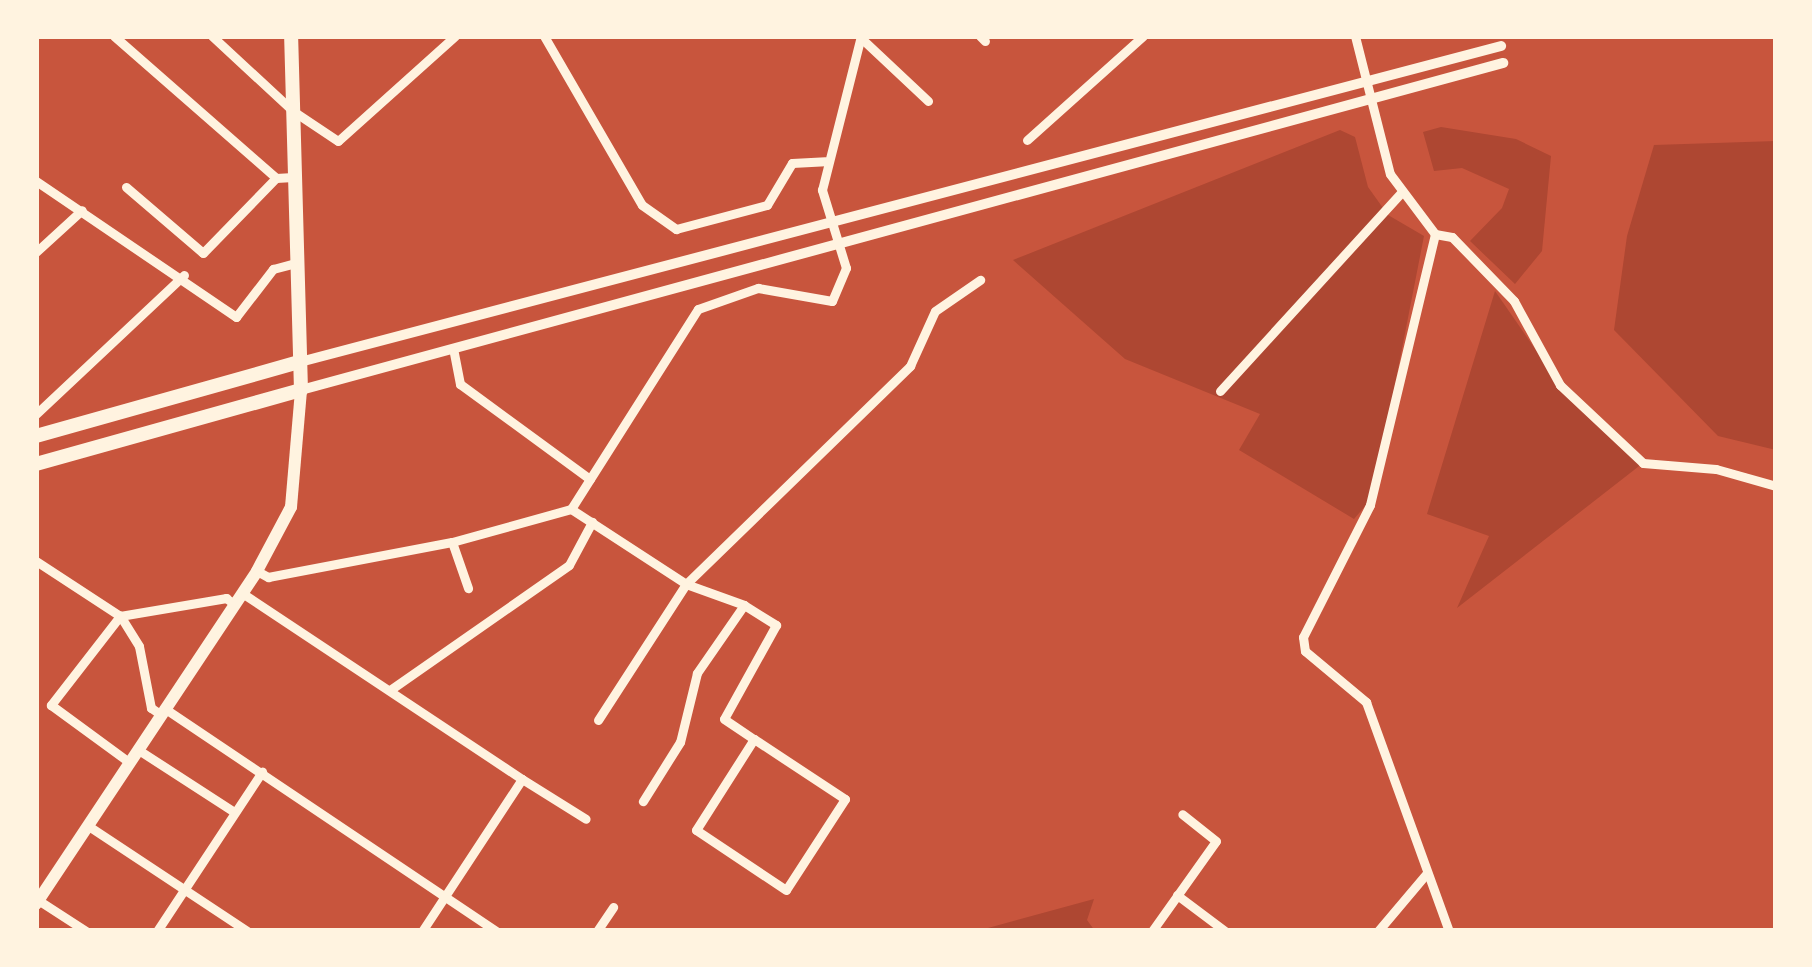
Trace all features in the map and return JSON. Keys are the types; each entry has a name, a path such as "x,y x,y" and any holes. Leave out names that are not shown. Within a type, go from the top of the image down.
{"main road":[{"path":"37,902 257,571 291,507 301,390 292,264 291,36"},
{"path":"36,436 300,362"},
{"path":"36,464 301,390"}],"street":[{"path":"114,36 276,178"},
{"path":"212,36 293,111 338,141 455,36"},
{"path":"544,36 641,205 676,229 767,205 792,163 825,160"},
{"path":"1027,140 1143,36"},
{"path":"1355,36 1401,193 1436,234 1452,238 1514,301 1560,386 1643,463 1716,469 1776,486"},
{"path":"257,571 268,577 452,542 571,509 698,309 758,288 832,301 846,268 830,224 825,160 861,37 928,101"},
{"path":"300,362 1502,46"},
{"path":"301,390 1503,63"},
{"path":"126,188 203,254 276,178 293,177"},
{"path":"36,181 184,275 236,317 273,269 292,264"},
{"path":"1220,391 1401,193"},
{"path":"36,252 82,210"},
{"path":"1436,234 1370,505 1303,637 1305,651 1366,702 1449,931"},
{"path":"36,414 184,275"},
{"path":"598,720 686,584 910,366 935,311 980,280"},
{"path":"453,348 460,384 590,479"},
{"path":"571,509 686,584 744,604 776,626 724,719 845,799 786,890 696,830 754,739"},
{"path":"390,691 569,565 592,522"},
{"path":"452,542 468,588"},
{"path":"36,561 120,616 140,646 151,708 262,772 495,931"},
{"path":"129,762 51,705 120,616 238,599 586,819"},
{"path":"644,801 680,742 697,673 744,604"},
{"path":"137,749 233,811"},
{"path":"157,931 262,772"},
{"path":"422,931 522,778"},
{"path":"1153,931 1216,841 1182,814"},
{"path":"87,825 247,931"},
{"path":"1378,931 1427,873"},
{"path":"1178,895 1225,931"},
{"path":"37,902 86,931"},
{"path":"597,931 613,907"}],"shaded area":[{"path":"1441,127 1516,139 1551,156 1542,251 1515,284 1470,241 1502,208 1509,189 1462,168 1434,171 1423,132"},
{"path":"1340,130 1355,137 1368,187 1388,215 1424,236 1373,497 1354,519 1239,450 1260,414 1125,359 1013,260"},
{"path":"1776,141 1776,450 1718,436 1614,330 1627,236 1654,145"},
{"path":"1495,291 1560,385 1643,463 1457,608 1489,536 1427,514"},
{"path":"1094,899 1087,920 1095,931 977,931"}]}
